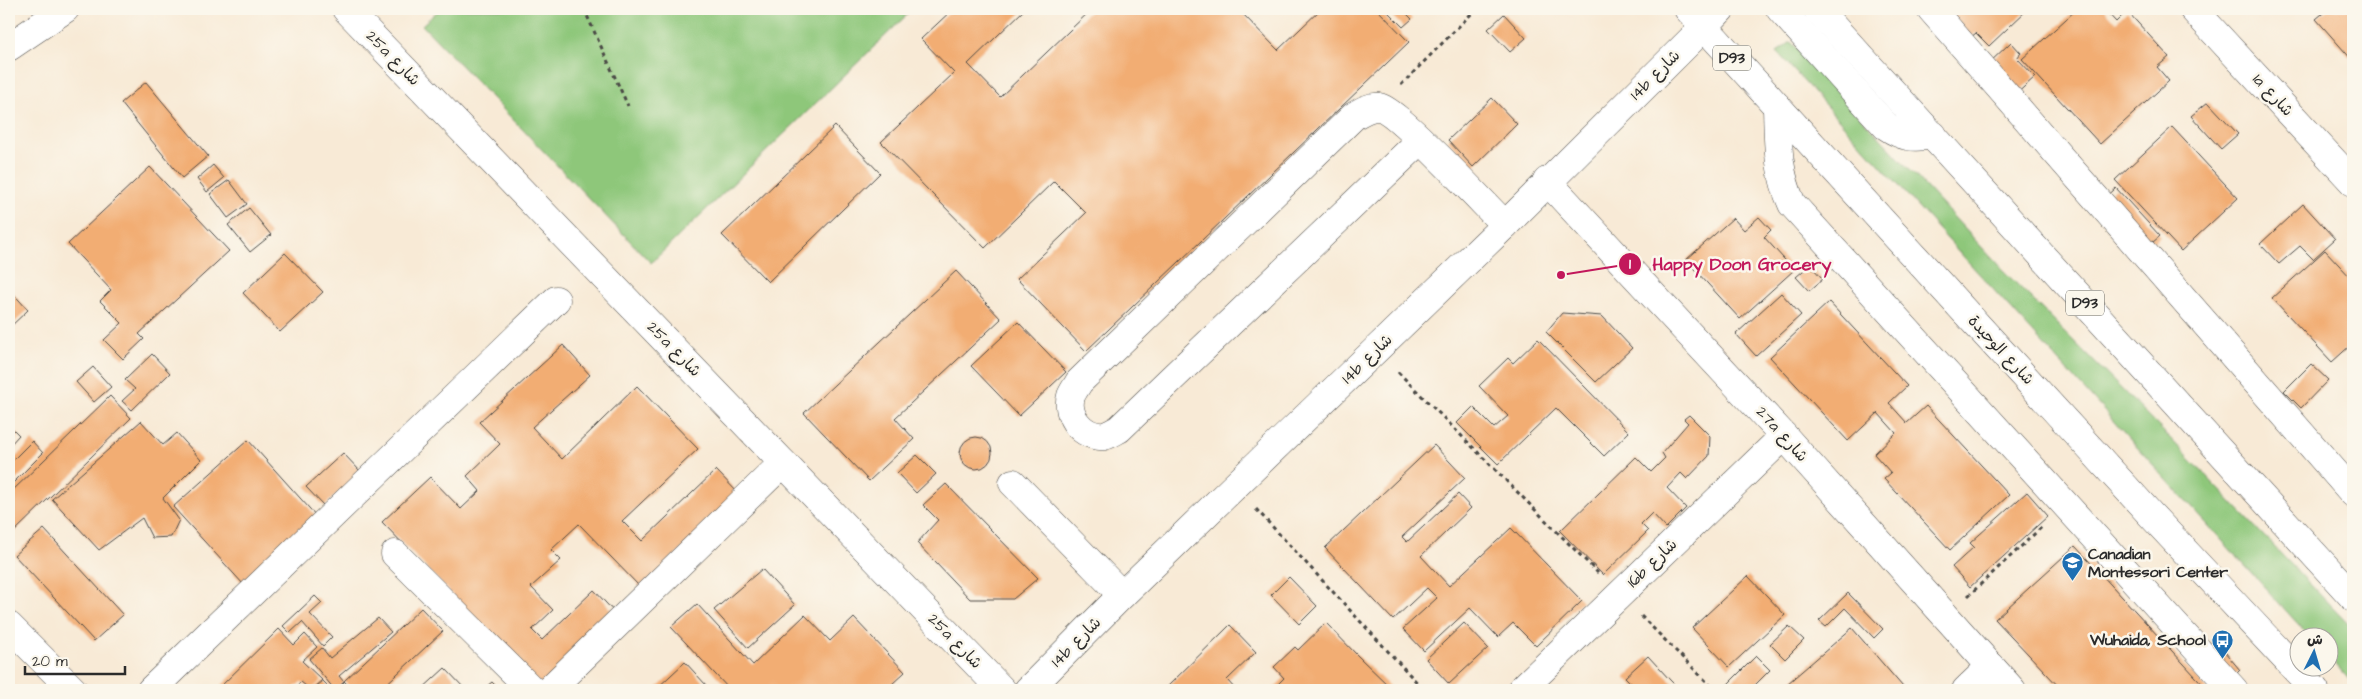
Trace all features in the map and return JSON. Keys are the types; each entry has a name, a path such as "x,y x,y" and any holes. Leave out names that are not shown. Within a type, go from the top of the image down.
{"street":[{"path":"9,47 65,9"},
{"name":"25a شارع","path":"346,9 1002,690"},
{"path":"1780,9 1886,126 1900,135 1916,138 1932,135"},
{"name":"D93","path":"1817,9 2353,597"},
{"path":"1931,9 2353,493"},
{"name":"1a شارع","path":"2193,9 2353,182"},
{"name":"شارع الوحيدة","path":"1704,15 1777,106 2315,690"},
{"name":"14b شارع","path":"1028,690 1122,595 1505,225 1704,15"},
{"path":"1777,106 1779,162 1783,184 1792,204 2234,690"},
{"path":"1421,140 1119,429 1105,436 1089,434 1077,425 1070,411 1071,395 1080,382 1354,116 1366,109 1378,107 1391,111 1421,140 1505,225"},
{"name":"27a شارع","path":"1547,181 1784,436 2012,690"},
{"path":"151,690 556,300"},
{"name":"16b شارع","path":"1521,690 1784,436"},
{"path":"549,690 783,463"},
{"path":"1013,483 1122,595"},
{"path":"395,554 532,690"},
{"path":"9,626 73,690"},
{"path":"1966,690 1991,666"}],"path":[{"path":"584,9 628,106"},
{"path":"1378,107 1476,9"},
{"path":"1376,350 1715,690"},
{"path":"1234,486 1424,690"},
{"path":"1946,616 2066,504"}],"green space":[{"path":"440,9 913,9 651,263 422,25"},
{"path":"1791,42 2003,270 2167,435 2353,629 2353,684 2340,669 2340,626 2300,626 1777,52"}],"building":[{"path":"953,9 1025,9 968,64 1000,97 1092,9 1238,9 1278,50 1321,9 1377,9 1409,42 1086,351 1017,279 1086,213 1054,181 985,248 881,142 954,73 921,39"},
{"path":"1385,9 1402,9 1412,19 1403,27"},
{"path":"1942,9 2028,9 1989,46 1976,33 1970,38"},
{"path":"2077,9 2104,9 2116,22 2127,11 2169,57 2157,67 2169,81 2100,144 2022,59"},
{"path":"2263,9 2278,9 2278,14 2263,13"},
{"path":"2328,9 2353,9 2353,61 2316,19"},
{"path":"1504,14 1526,38 1510,52 1488,29"},
{"path":"2011,42 2021,53 2017,58 2035,77 2014,96 1985,67"},
{"path":"146,82 208,156 182,178 121,103"},
{"path":"1492,98 1517,124 1473,167 1448,140"},
{"path":"2208,102 2238,134 2221,149 2191,116"},
{"path":"835,126 880,173 768,282 722,235"},
{"path":"2172,127 2238,198 2181,251 2115,180"},
{"path":"213,165 224,178 207,192 197,179"},
{"path":"150,167 229,251 139,334 144,339 123,359 104,340 122,323 100,301 111,290 68,244"},
{"path":"229,180 247,204 228,218 210,194"},
{"path":"2116,188 2160,236 2145,249 2102,201"},
{"path":"2303,204 2335,239 2313,259 2300,246 2279,264 2260,244"},
{"path":"249,208 271,235 250,252 228,225"},
{"path":"1759,217 1771,230 1764,237 1794,270 1740,319 1686,260 1733,218 1744,230"},
{"path":"2325,250 2353,280 2353,343 2332,362 2272,298"},
{"path":"285,253 323,292 280,332 243,293"},
{"path":"1810,265 1823,279 1809,291 1796,277"},
{"path":"956,271 1001,319 895,418 914,439 869,481 804,413"},
{"path":"9,291 28,310 9,328"},
{"path":"1781,293 1801,315 1756,356 1736,334"},
{"path":"1829,302 1907,386 1889,403 1907,423 1926,406 2009,495 1950,550 1884,479 1891,473 1874,454 1896,433 1878,413 1848,441 1770,357"},
{"path":"1562,313 1602,316 1632,348 1596,382 1546,332"},
{"path":"1018,322 1066,372 1019,416 971,366"},
{"path":"1538,339 1629,432 1604,456 1556,408 1498,464 1457,423 1473,407 1494,428 1508,416 1479,386 1508,358 1513,363"},
{"path":"563,345 590,375 532,427 562,459 637,386 698,449 622,521 642,541 716,470 740,495 641,588 579,524 551,550 561,560 531,587 553,610 532,630 542,640 594,590 617,615 542,688 382,522 430,477 461,509 480,491 467,476 500,444 479,422"},
{"path":"152,354 170,373 132,410 122,401 135,389 125,380"},
{"path":"2311,364 2328,380 2301,408 2284,391"},
{"path":"93,367 111,387 94,402 76,382"},
{"path":"110,396 131,418 9,537 9,494"},
{"path":"1689,415 1710,436 1709,456 1687,479 1681,473 1667,488 1686,508 1666,528 1652,513 1641,524 1648,531 1603,575 1560,531 1636,457 1651,472 1665,458 1662,453 1688,423 1684,419"},
{"path":"141,421 163,445 177,433 201,460 163,498 179,520 171,537 152,538 142,518 99,550 52,499"},
{"path":"9,425 19,435 9,446"},
{"path":"976,437 988,441 992,453 988,465 976,469 964,465 960,453 964,441"},
{"path":"248,440 318,518 244,585 173,507"},
{"path":"32,441 43,453 9,487 9,464"},
{"path":"1434,445 1465,478 1402,537 1407,542 1458,494 1471,508 1421,556 1449,586 1511,528 1582,601 1536,646 1513,623 1498,637 1470,608 1424,651 1403,629 1437,598 1427,588 1393,620 1325,548"},
{"path":"343,453 361,472 324,506 306,487"},
{"path":"917,455 936,474 916,493 897,473"},
{"path":"946,484 1038,578 1013,599 970,599 917,543 938,520 923,505"},
{"path":"2027,492 2048,516 1970,587 1952,567 1974,547 1970,543"},
{"path":"44,529 123,615 94,641 14,555"},
{"name":"Canadian Montessori Center","path":"2075,546 2208,690 2062,690 1995,619"},
{"path":"762,569 795,605 748,648 714,610"},
{"path":"1748,576 1785,615 1729,667 1692,628"},
{"path":"1289,577 1317,606 1299,624 1271,595"},
{"path":"1848,593 1883,629 1874,638 1845,608 1826,627 1819,621"},
{"path":"315,596 322,603 310,614 332,637 323,646 302,622 290,633 283,626"},
{"path":"697,604 753,665 805,615 830,641 854,618 905,672 891,685 896,690 730,690 671,627"},
{"path":"421,608 443,631 380,690 353,690 344,681"},
{"path":"378,618 391,632 339,676 344,682 335,690 309,659 322,648 330,658"},
{"path":"1326,623 1393,690 1272,690 1284,678 1274,667 1295,647 1298,650"},
{"path":"1464,623 1488,648 1449,684 1426,659"},
{"path":"1230,625 1256,652 1227,680 1236,690 1164,690"},
{"path":"1789,626 1804,640 1785,659 1770,644"},
{"path":"1852,628 1903,687 1899,690 1780,690"},
{"path":"279,629 294,645 305,634 317,647 302,661 322,680 311,690 301,682 292,690 217,690"},
{"path":"2214,639 2240,670 2231,679 2204,649"},
{"path":"1648,656 1680,690 1638,690 1625,677"},
{"path":"1756,656 1770,670 1750,690 1723,689"},
{"path":"685,662 706,685 701,690 655,690"},
{"path":"445,668 466,690 421,690"},
{"path":"323,681 332,690 312,690"},
{"path":"492,682 500,690 482,690"}],"place":[{"name":"Happy Doon Grocery","path":"1561,275"},
{"name":"Canadian Montessori Center","path":"2072,582"},
{"name":"Wuhaida, School","path":"2222,659"}]}
